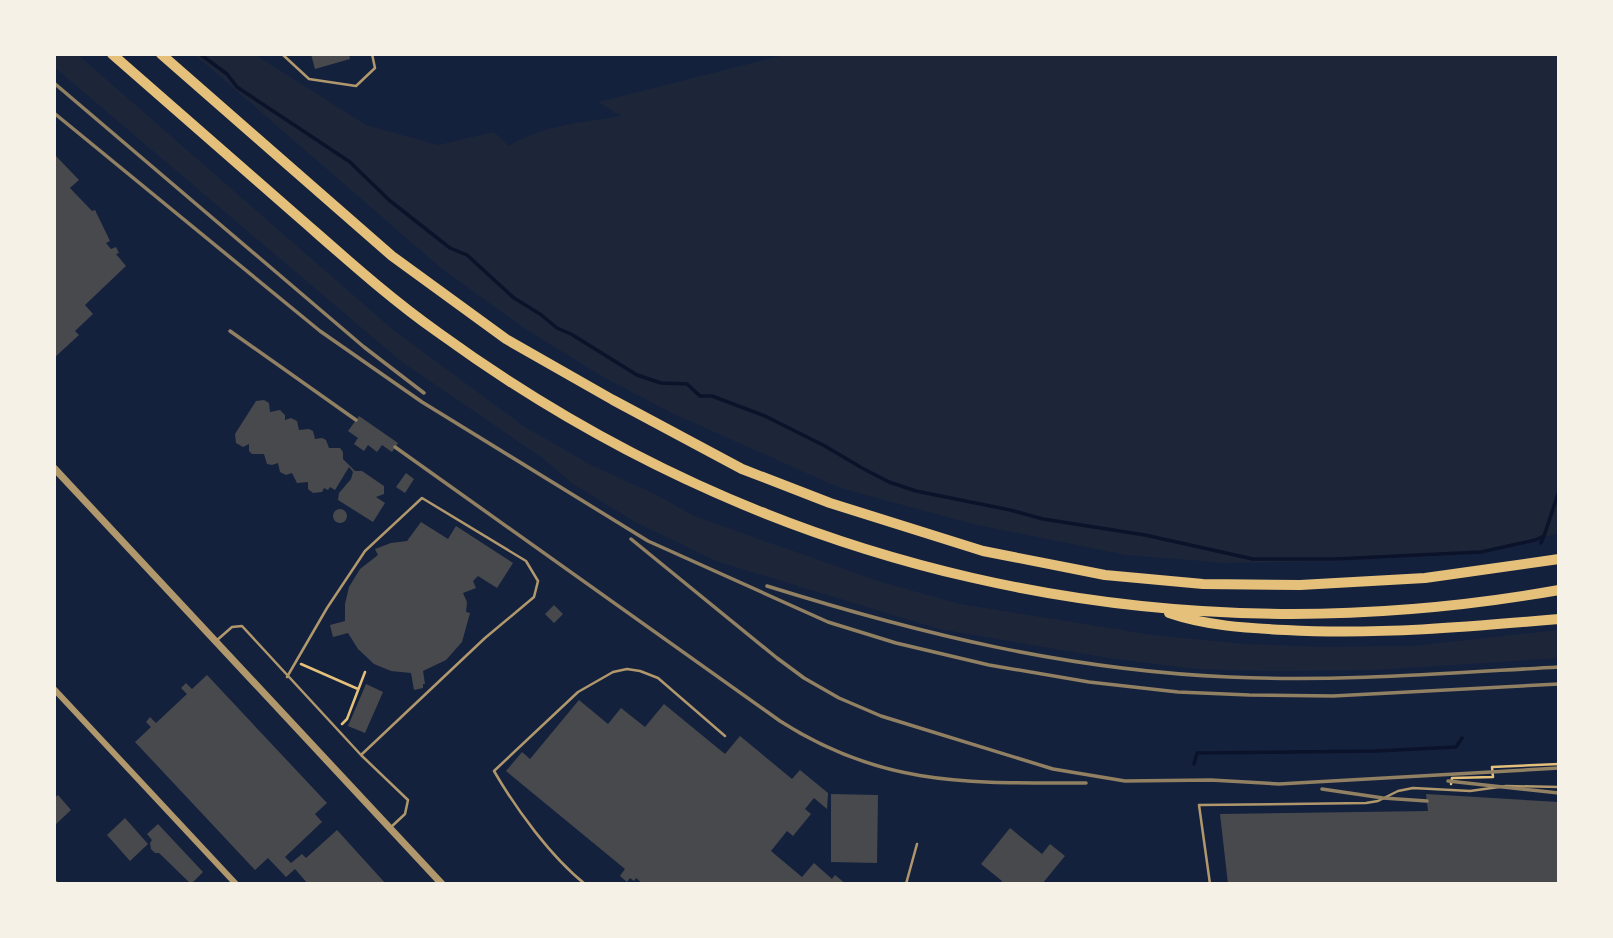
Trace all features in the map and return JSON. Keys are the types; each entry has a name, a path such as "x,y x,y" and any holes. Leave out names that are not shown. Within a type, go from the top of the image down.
{"highway":[{"path":"113,54 400,303 501,377 554,411 602,437 728,499 796,527 857,547 980,580 1049,594 1153,608 1248,614 1384,612 1438,608 1559,590"},
{"path":"160,54 391,256 506,339 742,469 830,503 983,551 1105,575 1203,584 1300,585 1425,578 1559,559"},
{"path":"1153,608 1194,621 1252,629 1323,632 1475,626 1559,619"}],"street":[{"path":"54,468 442,884"},
{"path":"54,689 236,884"}],"lane":[{"path":"282,54 309,79 356,86 375,68 372,54"},
{"path":"287,677 327,608 365,551 422,498 526,561 538,582 534,597 485,638 361,755"},
{"path":"216,641 232,627 242,626 361,755 408,800 405,814 390,828"},
{"path":"585,884 528,823 494,771 578,692 613,672 627,669 658,678 726,736"},
{"path":"1210,884 1199,805 1366,803 1378,801 1398,790 1413,788 1470,791 1506,786 1559,787"},
{"path":"906,884 917,844"}],"path":[{"path":"295,661 358,689"},
{"path":"337,729 347,719 365,672"},
{"path":"1451,790 1452,778 1493,777 1492,767 1559,764"}],"shaded area":[{"path":"54,54 77,54 392,329 525,427 591,465 657,495 694,516 881,582 960,604 1152,635 1245,644 1320,647 1413,646 1559,630 1559,658 1376,670 1195,669 1108,658 939,629 716,561 635,522 572,483 541,457 402,362 54,67"},
{"path":"194,54 254,54 366,125 438,145 494,132 509,146 549,129 621,116 598,102 788,54 1559,54 1559,533 1502,549 1458,555 1227,563 1126,555 977,525 840,488 676,415 603,377 524,328 441,268"}],"building":[{"path":"311,54 349,54 350,59 315,69"},
{"path":"54,154 79,180 70,188 92,211 95,210 110,241 106,243 111,249 116,247 119,253 116,254 126,266 85,305 93,314 75,331 79,335 54,358"},
{"path":"264,400 269,403 270,412 280,410 285,415 285,420 291,418 297,421 299,430 309,429 313,431 315,439 326,440 329,448 340,448 343,459 355,471 362,471 384,486 384,494 376,497 385,503 373,522 338,500 339,493 351,479 353,472 349,467 335,490 330,487 328,490 324,488 322,492 313,493 308,489 308,482 297,483 292,473 286,475 280,472 278,463 267,464 264,454 252,454 249,444 243,447 236,443 235,434 256,401"},
{"path":"359,416 398,443 392,452 382,445 377,452 368,445 364,451 354,444 358,438 348,431"},
{"path":"406,473 414,479 405,493 396,487"},
{"path":"337,509 343,509 347,516 343,523 337,523 333,519 333,513"},
{"path":"421,522 448,539 456,526 513,563 497,588 478,576 473,581 476,588 463,593 467,602 466,612 470,613 462,642 446,660 423,671 425,684 423,688 414,690 411,673 391,671 374,664 358,649 348,633 333,637 330,625 345,621 349,587 360,569 378,555 375,549 407,541"},
{"path":"554,605 563,614 554,623 545,614"},
{"path":"207,675 327,803 315,814 322,822 285,857 291,863 302,854 306,858 337,830 386,884 308,884 295,869 286,877 268,858 255,870 135,742 151,727 146,722 150,717 156,723 187,694 181,688 186,683 192,689"},
{"path":"366,684 383,692 365,733 348,726"},
{"path":"579,700 608,724 621,708 645,727 664,704 725,754 740,736 792,779 800,770 828,793 827,809 814,798 805,809 811,814 793,836 787,831 771,851 802,877 814,863 832,879 835,875 846,884 643,884 636,878 634,881 630,878 627,882 620,876 625,869 506,771 522,752 530,759"},
{"path":"831,794 878,795 877,863 831,862"},
{"path":"1426,794 1559,802 1559,884 1228,884 1220,814 1428,811"},
{"path":"58,795 71,810 54,826 54,798"},
{"path":"125,818 148,844 130,861 107,835"},
{"path":"158,824 203,872 191,884 159,853 151,849 152,840 147,834"},
{"path":"1010,828 1042,854 1050,844 1065,856 1042,884 1000,884 1002,881 981,864"}],"waterway":[{"path":"200,54 227,74 237,87 350,162 389,200 450,248 467,255 514,298 557,328 637,375 661,383 687,384 700,396 712,396 765,416 889,482 916,491 1043,519 1145,535 1253,559 1335,559 1481,552 1544,536 1541,543"},
{"path":"1544,536 1559,491"},
{"path":"1194,764 1197,753 1376,751 1456,747 1462,738"}],"railway":[{"path":"54,83 364,347 424,393"},
{"path":"54,113 320,331 422,402 648,541 828,622 896,643 989,665 1089,682 1178,692 1333,696 1559,684"},
{"path":"230,331 356,420"},
{"path":"395,447 780,721 818,743 855,759 928,777 1003,783 1086,783"},
{"path":"631,539 777,658 804,678 839,698 881,716 1053,769 1125,781 1211,780 1279,784 1559,768"},
{"path":"767,586 938,634 1110,667 1270,678 1394,676 1559,667"},
{"path":"1448,781 1559,793"},
{"path":"1322,789 1427,801"},
{"path":"54,881 57,884"}]}
